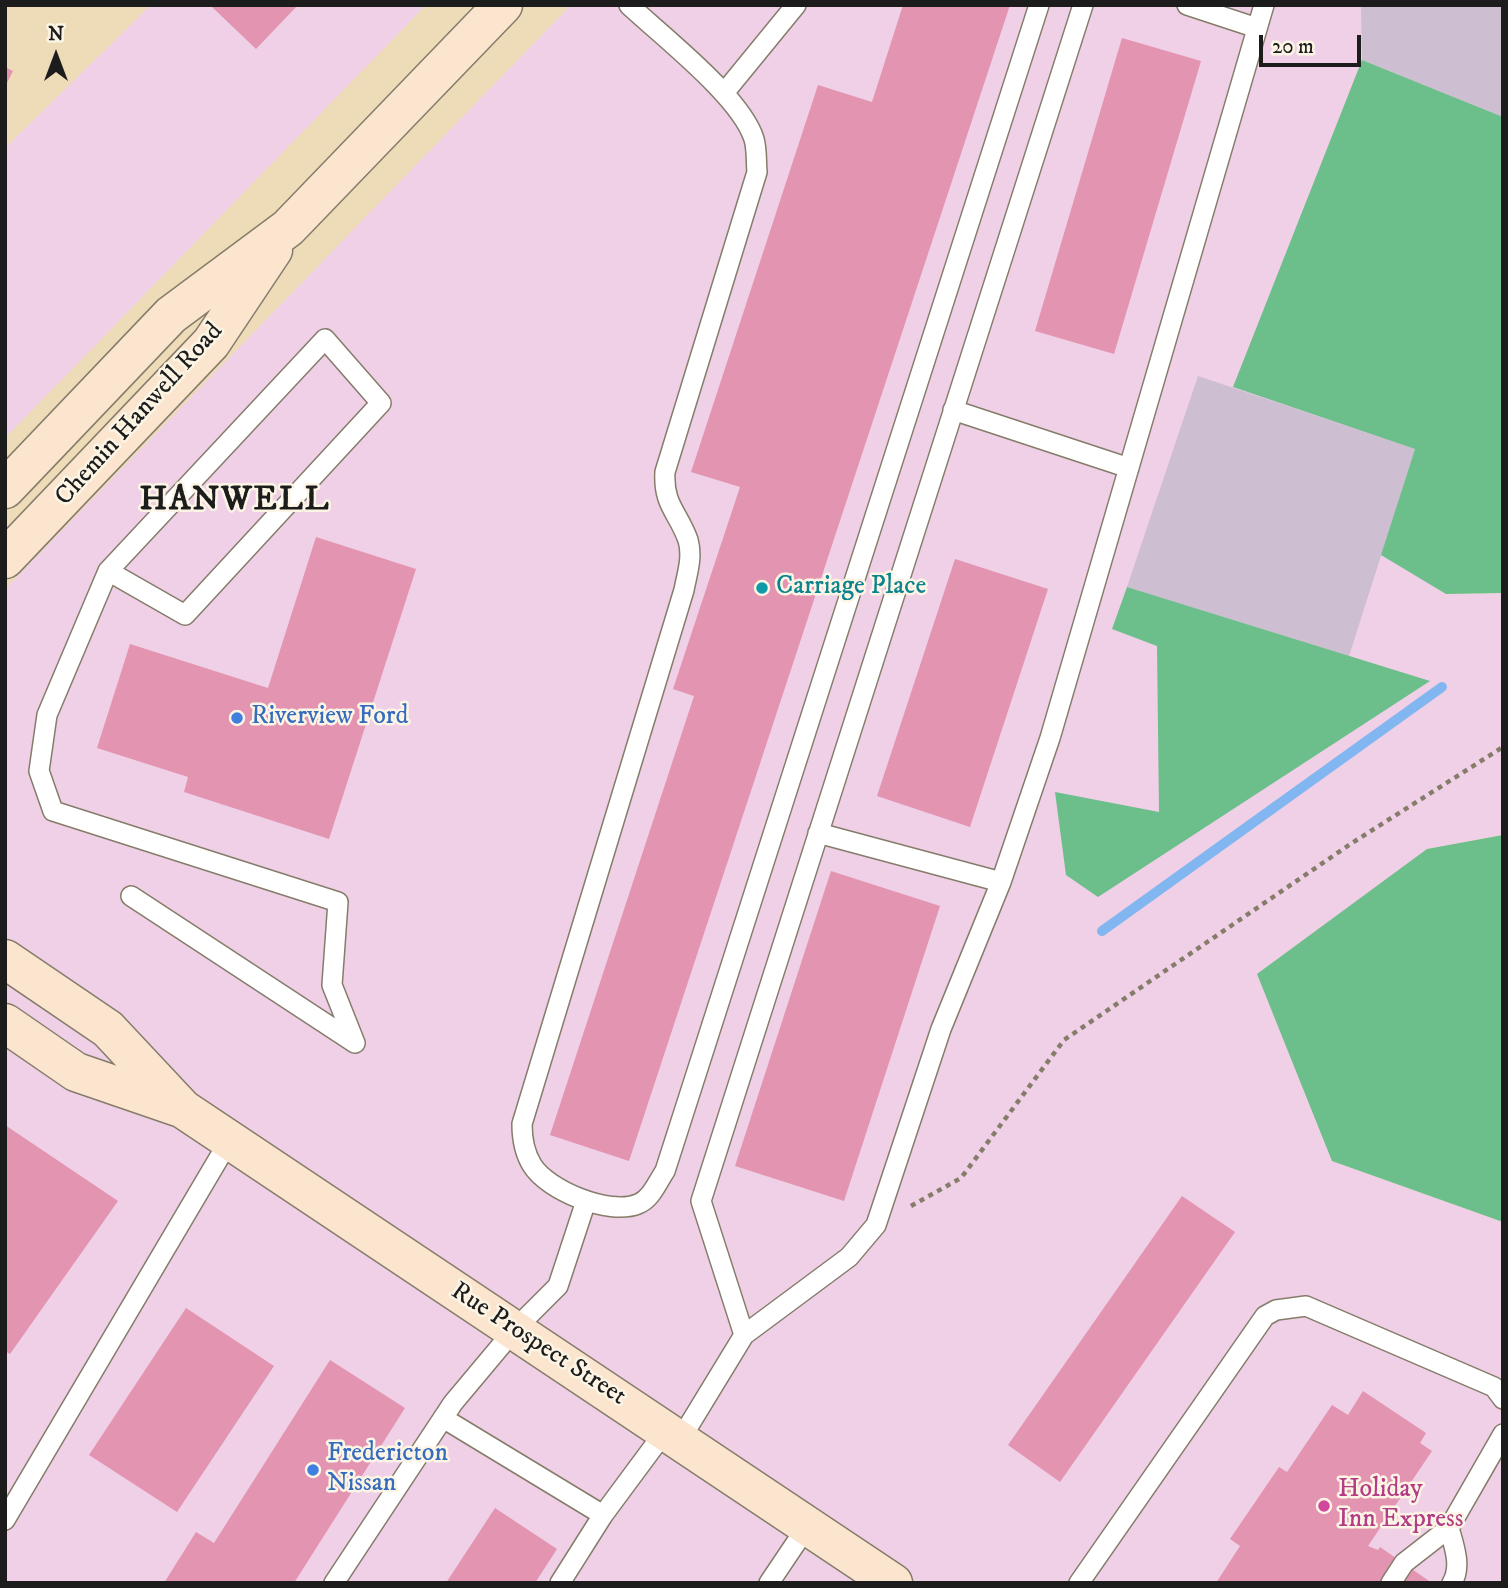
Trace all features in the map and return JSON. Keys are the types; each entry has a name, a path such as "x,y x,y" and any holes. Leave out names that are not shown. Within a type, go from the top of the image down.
{"main road":[{"name":"Chemin Hanwell Road","path":"5,489 171,315 288,228 503,5"},
{"name":"Chemin Hanwell Road","path":"5,559 211,343 288,228"},
{"name":"Rue Prospect Street","path":"5,960 108,1029 183,1109 893,1583"},
{"name":"Rue Prospect Street","path":"11,1036 76,1072 183,1109"}],"lane":[{"path":"629,5 724,93 743,116 755,141 757,172 665,472 664,490 688,540 690,560 684,590 522,1124 523,1145 532,1166 548,1183 586,1201 620,1207 637,1205 648,1197 665,1171 1039,5"},
{"path":"724,93 796,5"},
{"path":"744,1335 701,1201 1083,5"},
{"path":"1187,5 1257,28"},
{"path":"560,1583 603,1515 673,1435 744,1335 849,1257 876,1225 941,1029 1001,881 1050,738 1264,5"},
{"path":"108,571 185,615 382,403 325,339 108,571 47,715 39,771 53,811 338,902 332,985 355,1043 131,896"},
{"path":"953,410 1129,468"},
{"path":"818,833 1001,881"},
{"path":"5,1520 229,1141"},
{"path":"334,1583 443,1418 515,1329 558,1286 586,1201"},
{"path":"1079,1583 1265,1316 1276,1310 1306,1306 1494,1387 1503,1399"},
{"path":"443,1418 603,1515"},
{"path":"1391,1583 1404,1563 1449,1528 1503,1434"},
{"path":"769,1583 808,1525"},
{"path":"1449,1528 1457,1561 1457,1575 1452,1583"}],"path":[{"path":"876,1225 961,1178 1064,1040 1352,843 1503,747"}],"shaded area":[{"path":"151,5 426,5 5,438 5,148"},
{"path":"571,5 1503,5 1503,117 1362,60 1446,594 1503,593 1503,835 1427,849 1332,1161 1503,1222 1503,1583 5,1583 5,589"},
{"path":"1361,5 1503,5 1503,117 1362,60"},
{"path":"1198,376 1415,449 1349,656 1127,587"}],"green space":[{"path":"1362,60 1503,117 1503,593 1446,594 1381,555 1415,449 1233,387"},
{"path":"1127,587 1430,681 1098,897 1066,875 1055,792 1159,812 1157,646 1112,629"},
{"path":"1503,835 1503,1222 1332,1161 1257,974 1427,849"}],"building":[{"path":"210,5 298,5 256,49"},
{"name":"Carriage Place","path":"903,5 1010,5 629,1161 550,1135 694,696 673,689 740,487 691,472 818,85 872,102"},
{"path":"1122,38 1201,61 1114,354 1035,331"},
{"path":"5,67 13,71 5,87"},
{"name":"Riverview Ford","path":"316,537 416,569 329,839 184,792 188,777 97,748 130,644 268,688"},
{"path":"955,559 1048,589 970,827 877,796"},
{"path":"831,871 940,906 844,1201 735,1166"},
{"path":"5,1125 118,1201 10,1354 5,1351"},
{"path":"1182,1196 1235,1232 1060,1482 1008,1445"},
{"path":"186,1308 274,1366 177,1512 89,1455"},
{"name":"Fredericton Nissan","path":"330,1360 405,1408 294,1583 164,1583 196,1532 214,1543"},
{"name":"Holiday Inn Express","path":"1363,1391 1426,1433 1420,1443 1432,1451 1368,1546 1378,1550 1380,1547 1432,1583 1216,1583 1240,1546 1230,1539 1279,1467 1287,1472 1332,1405 1348,1415"},
{"path":"495,1508 557,1549 535,1583 446,1583"}],"waterway":[{"path":"1102,931 1442,687"}],"place":[{"name":"Carriage Place","path":"762,588"},
{"name":"Riverview Ford","path":"237,718"},
{"name":"Fredericton Nissan","path":"313,1470"},
{"name":"Holiday Inn Express","path":"1324,1506"}],"district":[{"name":"HANWELL","path":"235,502"}]}
